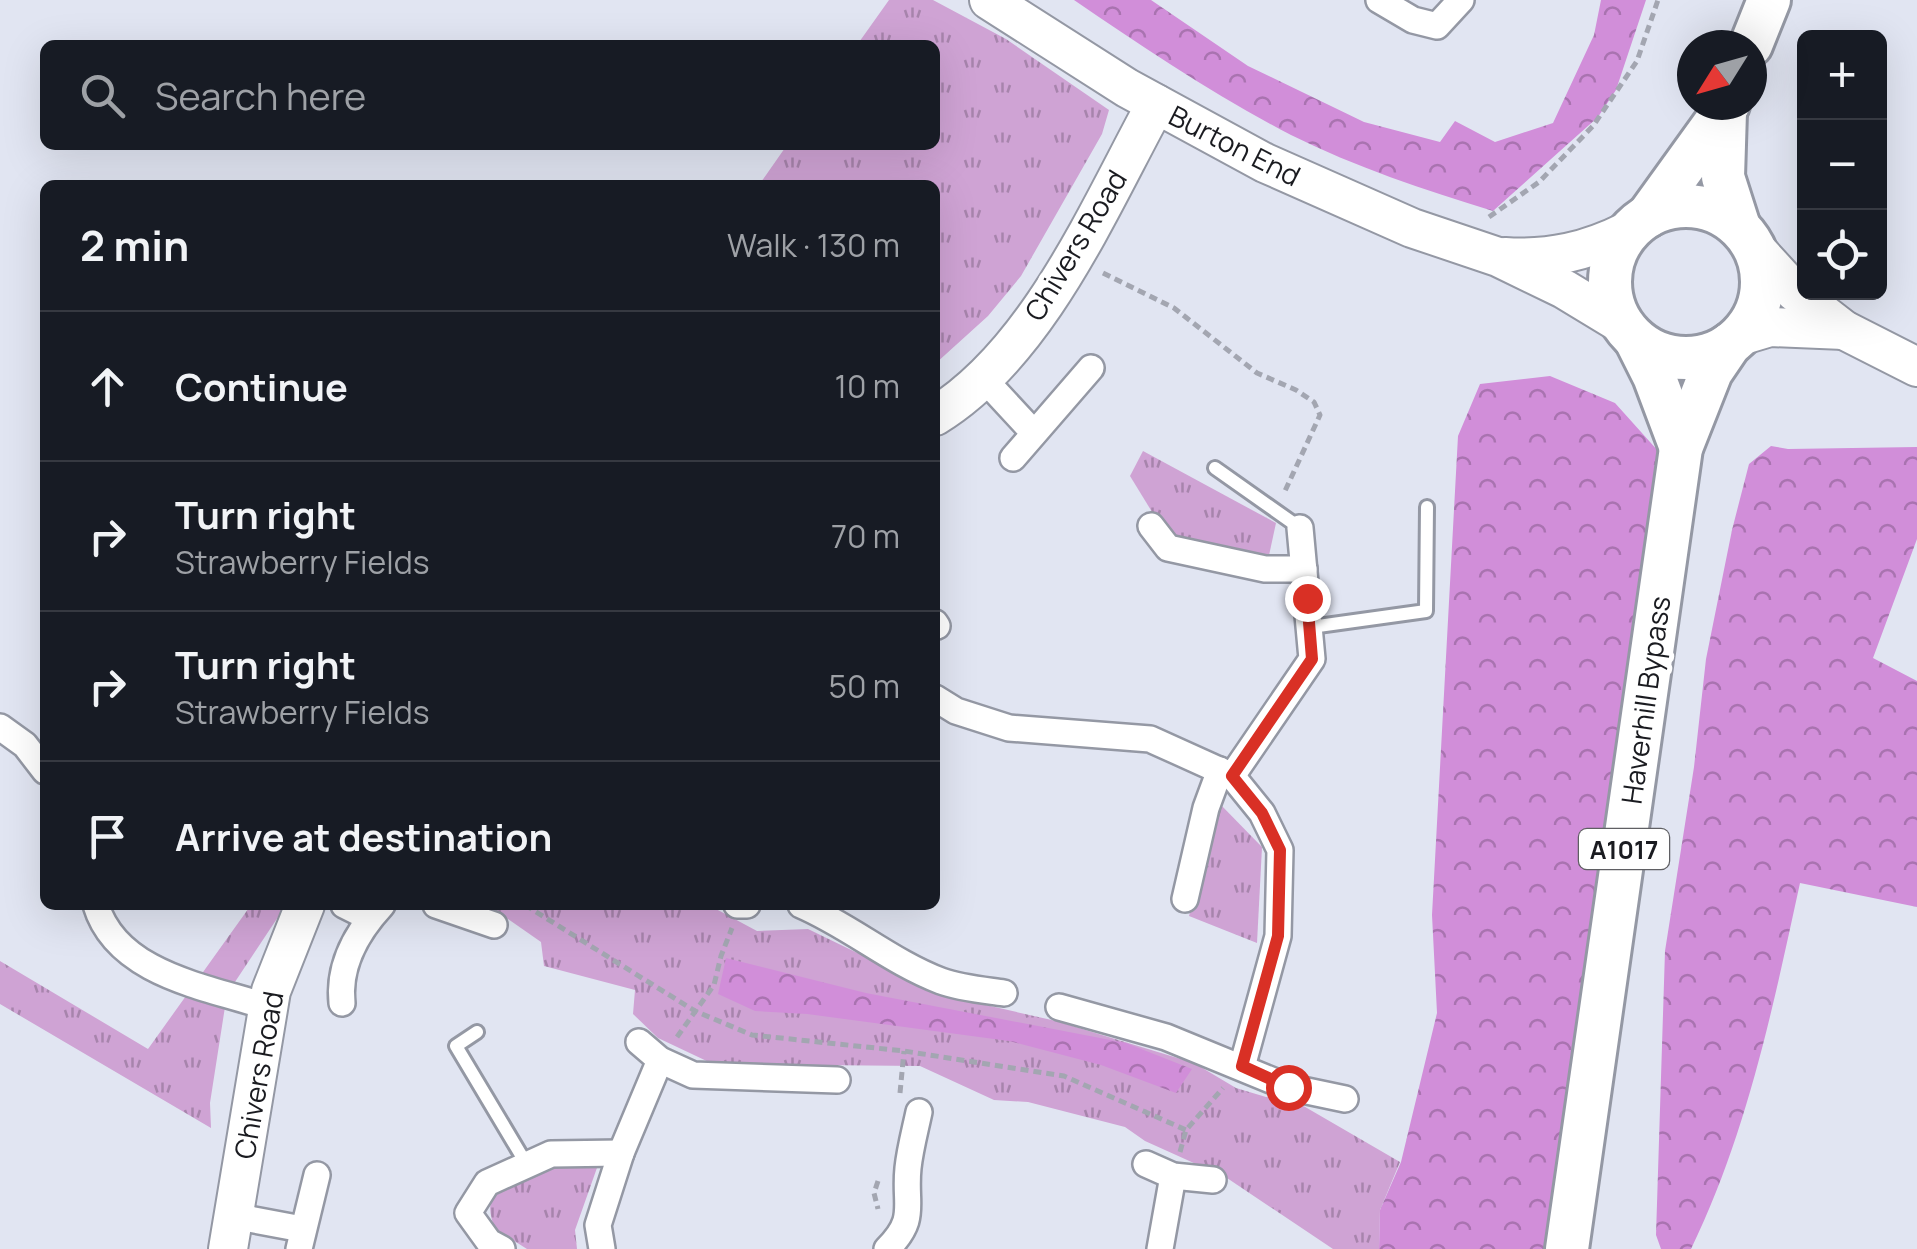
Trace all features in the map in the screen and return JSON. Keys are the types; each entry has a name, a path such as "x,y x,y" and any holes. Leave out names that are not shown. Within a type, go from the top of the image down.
{"main road":[{"path":"1757,30 1769,0"},
{"path":"1718,120 1615,254 1610,278 1613,304 1630,333 1658,352 1682,358 1708,354 1735,340 1754,316 1761,294 1761,270 1724,177 1726,120"},
{"path":"1638,224 1670,207 1695,206 1719,213 1746,237"},
{"name":"Haverhill Bypass","path":"1630,333 1654,376 1681,448"},
{"name":"Haverhill Bypass","path":"1567,1249 1681,448 1711,372 1735,340"}],"street":[{"name":"Burton End","path":"990,0 1069,54 1265,164 1551,282 1630,333"},
{"path":"1379,0 1414,20 1437,26 1461,0"},
{"name":"Chivers Road","path":"940,412 984,378 1024,330 1066,269 1156,104"},
{"name":"Burton End","path":"1483,253 1538,259 1572,253 1599,246 1638,224"},
{"path":"1746,237 1795,292 1844,330 1917,367"},
{"path":"1735,340 1770,327 1844,330"},
{"path":"1013,458 1092,368"},
{"path":"984,378 1034,432"},
{"path":"1185,899 1206,808 1226,773 1312,659 1304,569 1291,521"},
{"path":"1151,526 1168,548 1265,569 1304,569"},
{"path":"940,701 956,711 1009,728 1150,739 1226,773 1262,813 1280,850 1278,936 1242,1066"},
{"path":"0,726 25,745 40,764"},
{"path":"97,910 102,926 146,966 268,1007"},
{"name":"Chivers Road","path":"230,1233 268,1007 302,910"},
{"path":"450,910 494,925"},
{"path":"813,910 893,959 944,983 1004,993"},
{"path":"342,1003 340,984 354,943 376,911"},
{"path":"1059,1007 1166,1037 1288,1087 1345,1099"},
{"path":"639,1042 660,1060 693,1075 837,1080"},
{"path":"602,1249 598,1225 621,1153 660,1060"},
{"path":"887,1249 903,1234 910,1213 908,1170 919,1112"},
{"path":"502,1249 489,1242 468,1213 488,1183 552,1154 621,1153"},
{"path":"1146,1164 1176,1166 1213,1180"},
{"path":"1160,1249 1176,1166"},
{"path":"230,1233 300,1239 317,1174"}],"lane":[{"path":"1216,468 1291,521"},
{"path":"1310,627 1426,611 1427,507"},
{"path":"477,1032 456,1046 527,1165"}],"path":[{"path":"1483,253 1482,222 1539,182 1593,126 1638,61 1658,0"},
{"path":"1103,273 1174,308 1257,372 1314,402 1320,415 1286,487 1291,521"},
{"path":"533,910 695,1011 752,1035 904,1051 1064,1076 1186,1130"},
{"path":"660,1060 714,985 720,956 740,910"},
{"path":"901,1087 904,1051"},
{"path":"1176,1166 1186,1130 1242,1066"}],"green space":[{"path":"889,0 933,0 1006,39 1109,110 1102,134 1021,276 988,316 940,359 940,180 762,180 784,150 940,150 940,40 861,40"},
{"path":"1074,0 1151,0 1248,66 1364,122 1440,142 1455,121 1495,142 1553,123 1594,35 1601,0 1646,0 1616,90 1598,117 1493,211 1365,168 1291,135 1181,71"},
{"path":"1550,376 1615,403 1659,452 1546,1249 1379,1249 1380,1210 1401,1162 1437,1013 1432,915 1458,436 1480,384"},
{"path":"1771,446 1917,447 1917,539 1873,658 1917,681 1917,907 1800,883 1756,1069 1728,1161 1691,1249 1661,1249 1656,1235 1665,951 1694,767 1706,659 1732,530 1749,464"},
{"path":"1143,451 1276,523 1268,560 1168,538 1130,476"},
{"path":"1219,803 1262,847 1257,943 1189,916"},
{"path":"247,910 283,910 227,994 210,1103 211,1128 0,1004 0,961 148,1049"},
{"path":"487,910 718,910 757,931 808,929 946,996 1056,1021 1194,1063 1236,1088 1266,1097 1288,1097 1400,1162 1380,1210 1379,1249 1333,1249 1227,1178 1145,1141 1125,1127 1028,1102 994,1100 920,1066 713,1064 658,1038 633,1014 635,990 544,966 541,942"},
{"path":"726,958 866,993 1126,1043 1192,1069 1176,1093 1101,1065 1009,1041 807,1014 755,1011 718,994"},
{"path":"598,1165 575,1230 577,1249 527,1249 494,1228 491,1201 512,1180 541,1170"}],"route":[{"path":"1288,1087 1242,1066 1278,936 1280,850 1262,813 1232,776 1312,659 1307,598"}]}
